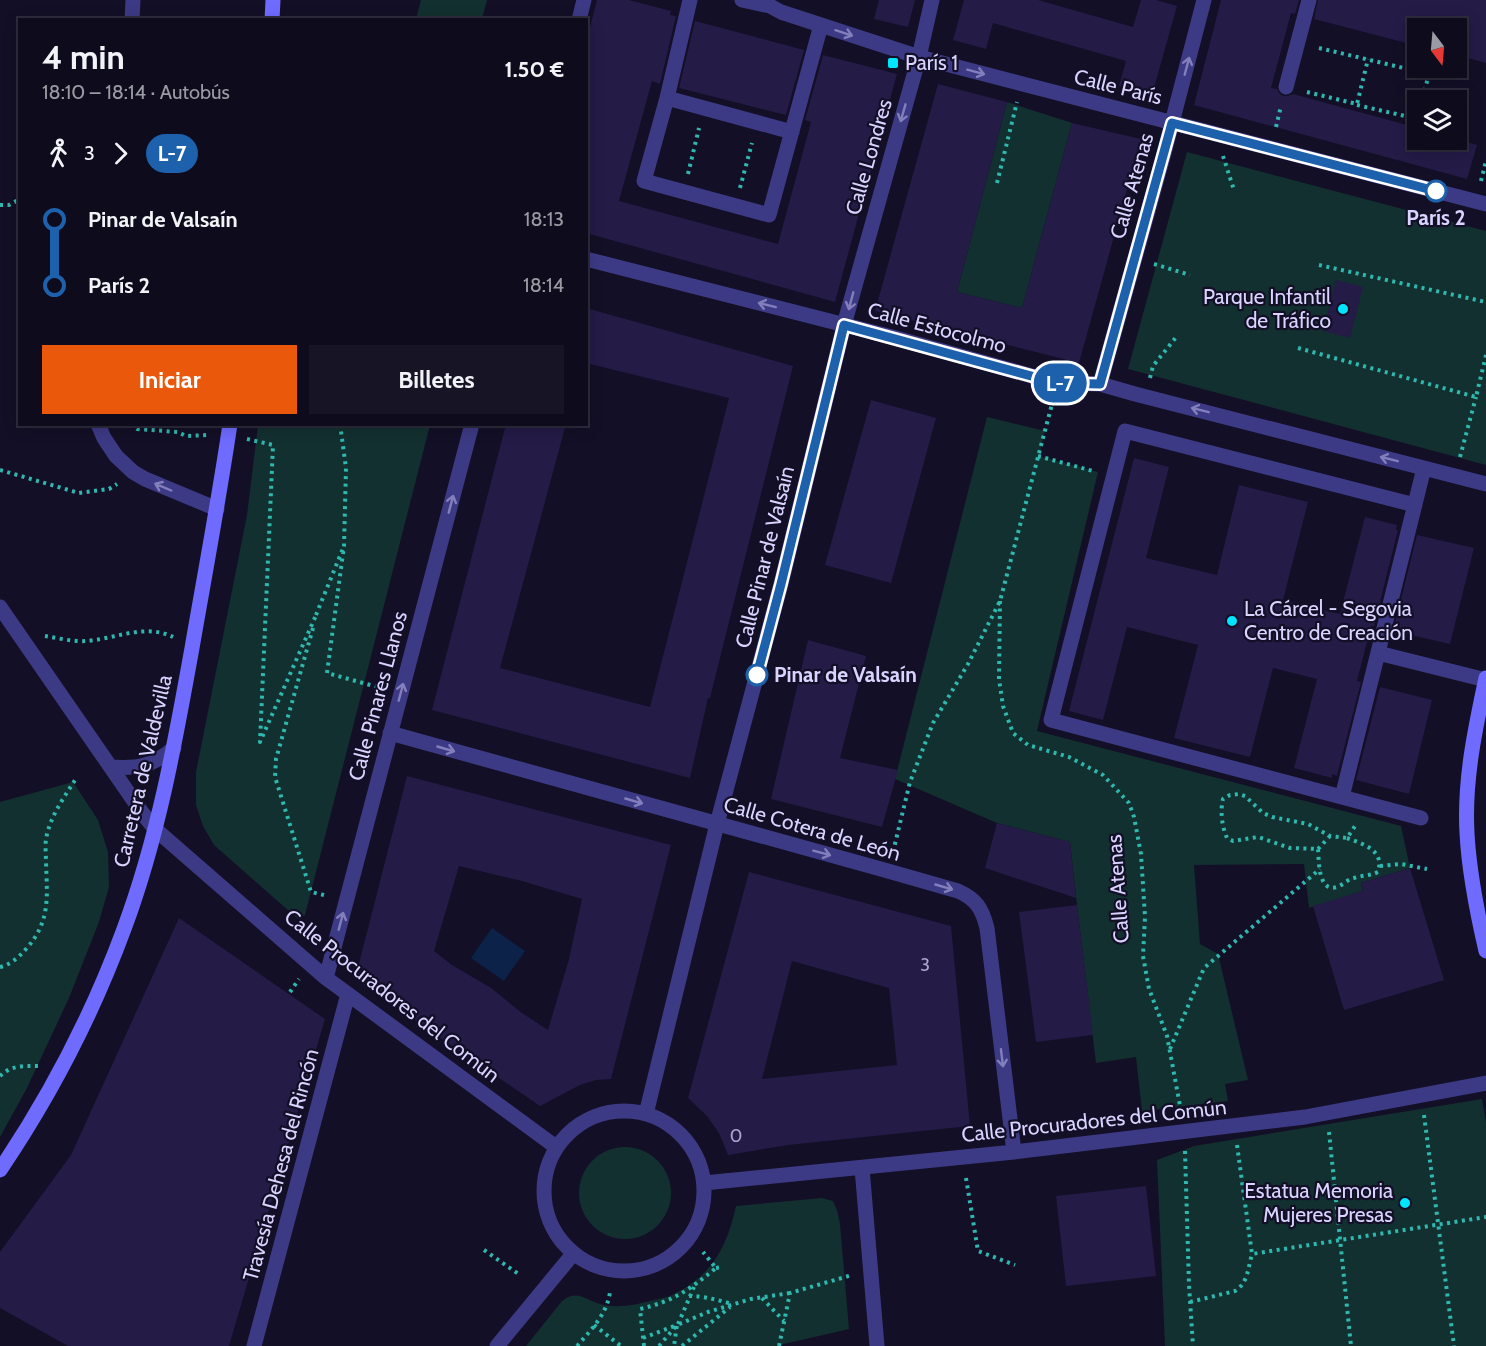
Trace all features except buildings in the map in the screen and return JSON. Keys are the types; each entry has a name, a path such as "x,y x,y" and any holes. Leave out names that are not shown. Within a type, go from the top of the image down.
{"street":[{"path":"132,18 133,0"},
{"path":"272,18 273,0"},
{"path":"580,18 584,0"},
{"path":"690,0 667,98 644,181 769,215 821,25"},
{"name":"Calle París","path":"742,0 766,3 782,12 919,57 1486,204"},
{"name":"Calle Londres","path":"844,325 919,57 932,0"},
{"name":"Calle Atenas","path":"1100,384 1204,0"},
{"path":"1286,87 1309,0"},
{"path":"667,98 792,132"},
{"name":"Calle Estocolmo","path":"588,260 844,325 1057,383 1100,384 1486,484"},
{"name":"Calle Pinar de Valsaín","path":"646,1114 717,824 781,584 844,325"},
{"path":"99,426 116,456 133,472 144,479 217,509"},
{"name":"Calle Pinares Llanos","path":"326,978 471,426"},
{"name":"Carretera de Valdevilla","path":"0,1170 60,1069 108,969 129,913 155,829 174,748 229,429"},
{"path":"1415,505 1125,431 1051,720 1421,818"},
{"path":"1342,796 1424,468"},
{"name":"Calle Procuradores del Común","path":"0,607 155,829 326,978 556,1147"},
{"path":"1378,653 1486,679 1471,754 1467,831 1472,885 1486,951"},
{"name":"Calle Cotera de León","path":"390,733 888,871 969,896 984,916 1014,1152"},
{"path":"111,767 128,768 152,764 174,748"},
{"name":"Travesía Dehesa del Rincón","path":"254,1346 348,994"},
{"name":"Calle Procuradores del Común","path":"704,1183 1014,1152 1328,1114 1486,1083"},
{"path":"626,1110 646,1114 663,1121 679,1132 691,1147 700,1164 704,1183 704,1204 698,1223 687,1242 671,1256 643,1269 611,1271 591,1265 561,1243 546,1212 543,1196 544,1179 548,1162 556,1147 569,1131 586,1120 605,1113 626,1110"},
{"path":"862,1168 877,1346"},
{"path":"497,1346 573,1254"}],"path":[{"path":"1298,43 1429,74 1425,90"},
{"path":"1357,105 1368,59"},
{"path":"997,183 1021,84"},
{"path":"1270,148 1286,87 1407,116"},
{"path":"684,192 704,108"},
{"path":"735,206 757,123"},
{"path":"1216,135 1234,190"},
{"path":"0,205 9,205 18,200"},
{"path":"1134,259 1190,275"},
{"path":"1319,265 1486,302"},
{"path":"1153,366 1177,336"},
{"path":"1298,348 1476,396"},
{"path":"1455,476 1486,355"},
{"name":"Calle Atenas","path":"888,871 910,782 933,723 968,664 1000,601 1057,383"},
{"path":"133,426 137,429 178,432 186,436 229,429 273,445 260,742 344,546"},
{"path":"340,426 346,468 344,546 327,673 401,693"},
{"path":"1038,456 1114,476"},
{"path":"0,470 78,493 109,489 133,472"},
{"name":"Calle Atenas","path":"1000,601 999,679 1003,706 1013,733 1028,745 1069,757 1103,775 1129,803 1134,817 1142,854 1145,917 1143,956 1149,988 1167,1036 1185,1131 1193,1346"},
{"path":"317,613 276,759 275,777 310,892 346,900"},
{"path":"38,635 85,641 151,630 164,632 192,646"},
{"path":"0,967 7,966 22,955 37,938 48,904 46,841 50,821 77,777"},
{"path":"1318,849 1290,848 1258,837 1233,841 1227,838 1221,806 1223,799 1239,794 1245,796 1263,813 1272,817 1308,824 1330,836 1347,838 1367,845 1375,853 1380,866 1378,872 1371,876 1353,878 1333,888 1328,887 1323,882 1318,849 1330,836"},
{"path":"1347,838 1355,827 1364,802"},
{"path":"1380,866 1401,864 1427,869"},
{"path":"1170,1050 1204,968 1320,869"},
{"path":"0,1076 6,1070 21,1065 60,1069"},
{"path":"1421,1096 1454,1346"},
{"path":"1328,1114 1351,1346"},
{"path":"963,1157 978,1251 1015,1265"},
{"path":"1190,1302 1235,1291 1245,1281 1252,1254 1239,1163"},
{"path":"1252,1254 1486,1217"},
{"path":"484,1250 520,1275"},
{"path":"704,1252 716,1269"},
{"path":"644,1346 640,1309 665,1302 722,1267"},
{"path":"643,1338 708,1312 751,1299 790,1293 852,1275"},
{"path":"674,1346 677,1325 694,1286"},
{"path":"577,1346 609,1304 610,1292"},
{"path":"779,1346 790,1293"},
{"path":"689,1296 733,1305"},
{"path":"762,1297 784,1321"},
{"path":"682,1346 733,1305"},
{"path":"594,1325 621,1346"},
{"path":"659,1346 677,1325"}],"green space":[{"path":"421,0 487,0 482,18 416,18"},
{"path":"1007,102 1072,123 1022,308 957,292"},
{"path":"1187,152 1486,231 1486,465 1128,369"},
{"path":"987,417 1045,431 1039,456 1098,472 1037,731 1401,826 1410,868 1361,883 1363,891 1309,908 1304,864 1194,865 1200,944 1218,954 1248,1080 1225,1084 1228,1101 1142,1111 1136,1057 1096,1063 1070,842 997,823 895,779"},
{"path":"258,426 430,426 305,915 298,919 214,845 203,826 196,805 196,772 247,515"},
{"path":"73,782 98,820 108,852 109,887 99,922 69,998 27,1088 0,1137 0,802"},
{"path":"1482,1099 1486,1123 1486,1346 1165,1346 1157,1160 1194,1146"},
{"path":"616,1147 634,1147 651,1154 664,1167 671,1184 671,1202 664,1219 651,1232 634,1239 616,1239 599,1232 586,1219 579,1202 579,1184 586,1167 599,1154"},
{"path":"822,1198 833,1201 840,1224 849,1329 775,1346 526,1346 562,1301 568,1297 578,1296 604,1305 627,1306 667,1297 698,1279 716,1259 728,1235 736,1206"}],"water":[{"path":"492,928 525,951 504,981 471,958"}],"bus line":[{"name":"L-7","path":"757,675 844,325 1057,383 1100,384 1172,123 1436,191"}],"place":[{"name":"París 1","path":"893,63"},
{"name":"París 2","path":"1436,191"},
{"name":"Parque Infantil de Tráfico","path":"1343,309"},
{"name":"La Cárcel - Segovia Centro de Creación","path":"1232,621"},
{"name":"Pinar de Valsaín","path":"757,675"},
{"name":"Estatua Memoria Mujeres Presas","path":"1405,1203"}]}
